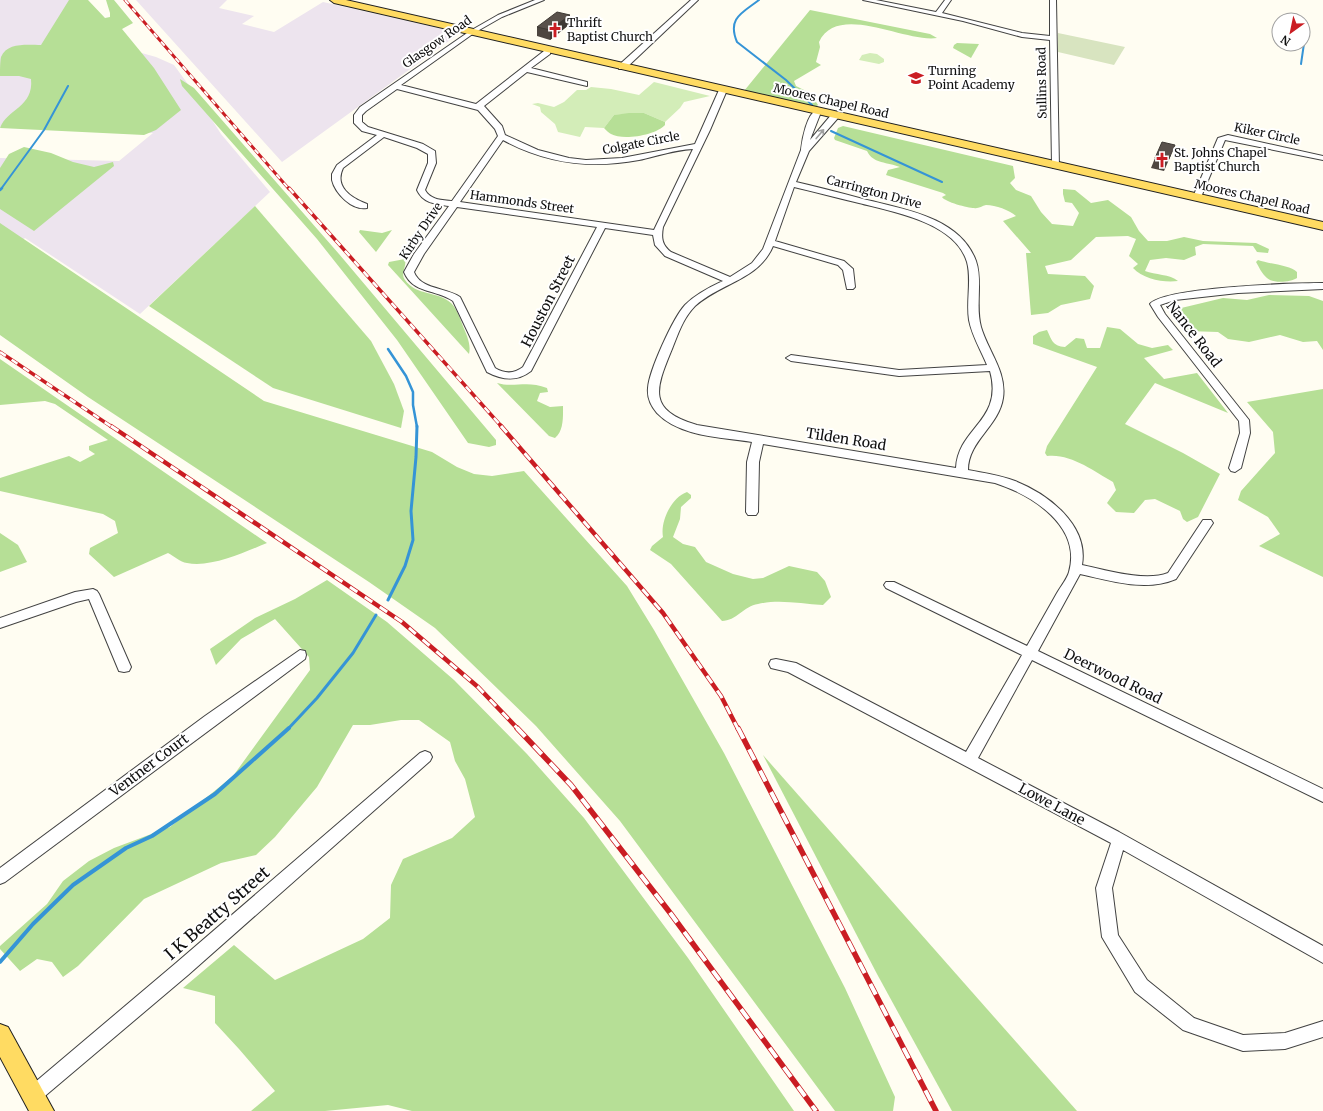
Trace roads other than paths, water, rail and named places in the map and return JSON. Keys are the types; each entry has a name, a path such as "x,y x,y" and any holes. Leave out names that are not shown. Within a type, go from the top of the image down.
{"main road":[{"name":"Moores Chapel Road","path":"334,0 817,112 1323,226"},
{"path":"0,1035 37,1103"}],"street":[{"name":"Glasgow Road","path":"357,119 363,109 472,32 531,1 541,0"},
{"path":"622,67 695,0"},
{"path":"866,0 974,22 1022,35 1052,38"},
{"path":"938,14 948,0"},
{"name":"Sullins Road","path":"1053,0 1052,38 1056,166"},
{"path":"478,107 526,69 548,49"},
{"path":"526,69 584,84"},
{"name":"Colgate Circle","path":"395,86 478,107 486,112 499,128 502,136 521,148 540,155 568,161 588,163 619,162 683,147 698,146"},
{"path":"723,90 657,234 660,246 665,252 730,280"},
{"name":"Tilden Road","path":"805,150 806,136 817,112"},
{"name":"Tilden Road","path":"835,116 805,150 790,184 769,242 759,262 703,295 683,313 653,383 653,395 660,408 666,414 683,425 704,431 1005,481 1029,492 1043,501 1060,516 1069,528 1076,546 1077,569"},
{"name":"Hammonds Street","path":"357,119 362,127 382,135 420,146 430,151 434,158 422,184 422,193 434,201 657,234"},
{"path":"364,206 352,201 345,195 335,182 336,174 340,167 382,135"},
{"name":"Kirby Drive","path":"502,136 413,263 410,269 410,276 418,285 448,293 457,299 471,326 488,366 495,372 508,376"},
{"name":"Kiker Circle","path":"1196,197 1222,138 1228,137 1323,158"},
{"name":"Carrington Drive","path":"790,184 916,216 935,225 956,240 971,262 974,321 993,368 999,389 997,404 963,457 962,473"},
{"name":"Houston Street","path":"508,376 520,374 527,369 602,226"},
{"path":"769,242 841,263 848,269 850,287"},
{"name":"Nance Road","path":"1235,468 1244,433 1244,420 1161,316 1155,304 1170,299 1237,288 1323,286"},
{"path":"791,358 899,373 993,368"},
{"path":"752,512 753,462 758,440"},
{"path":"969,761 1077,569 1148,580 1168,579 1172,576 1207,523"},
{"name":"Deerwood Road","path":"890,585 1323,796"},
{"path":"0,623 75,597 93,594 124,667"},
{"name":"Ventner Court","path":"0,877 210,720 300,655"},
{"name":"Lowe Lane","path":"776,664 791,667 1119,840 1323,955"},
{"name":"I K Beatty Street","path":"37,1103 182,969 424,758"},
{"path":"1119,840 1104,888 1110,937 1141,986 1189,1024 1243,1044 1285,1041 1323,1029"}],"waterway":[{"path":"759,0 742,13 735,22 734,34 737,42 786,80 812,105"},
{"path":"1301,64 1303,52"},
{"path":"1,189 44,130 68,86"},
{"path":"831,131 942,182"},
{"path":"388,349 406,376 413,392 413,405 417,427"},
{"path":"388,600 405,566 413,540 411,511 417,427"},
{"path":"289,728 317,698 353,653 376,615"},
{"path":"0,962 33,924 73,885 126,848 152,836 215,794 289,728"}],"railway":[{"path":"125,0 289,189"},
{"path":"289,188 502,427"},
{"path":"0,352 112,427"},
{"path":"111,426 402,622 478,687 518,729"},
{"path":"501,426 663,613 721,696 738,729"},
{"path":"517,728 571,785 671,914 816,1111"},
{"path":"738,728 936,1111"}],"place":[{"name":"Thrift Baptist Church","path":"555,30"},
{"name":"Turning Point Academy","path":"916,78"},
{"name":"St. Johns Chapel Baptist Church","path":"1162,160"}]}
